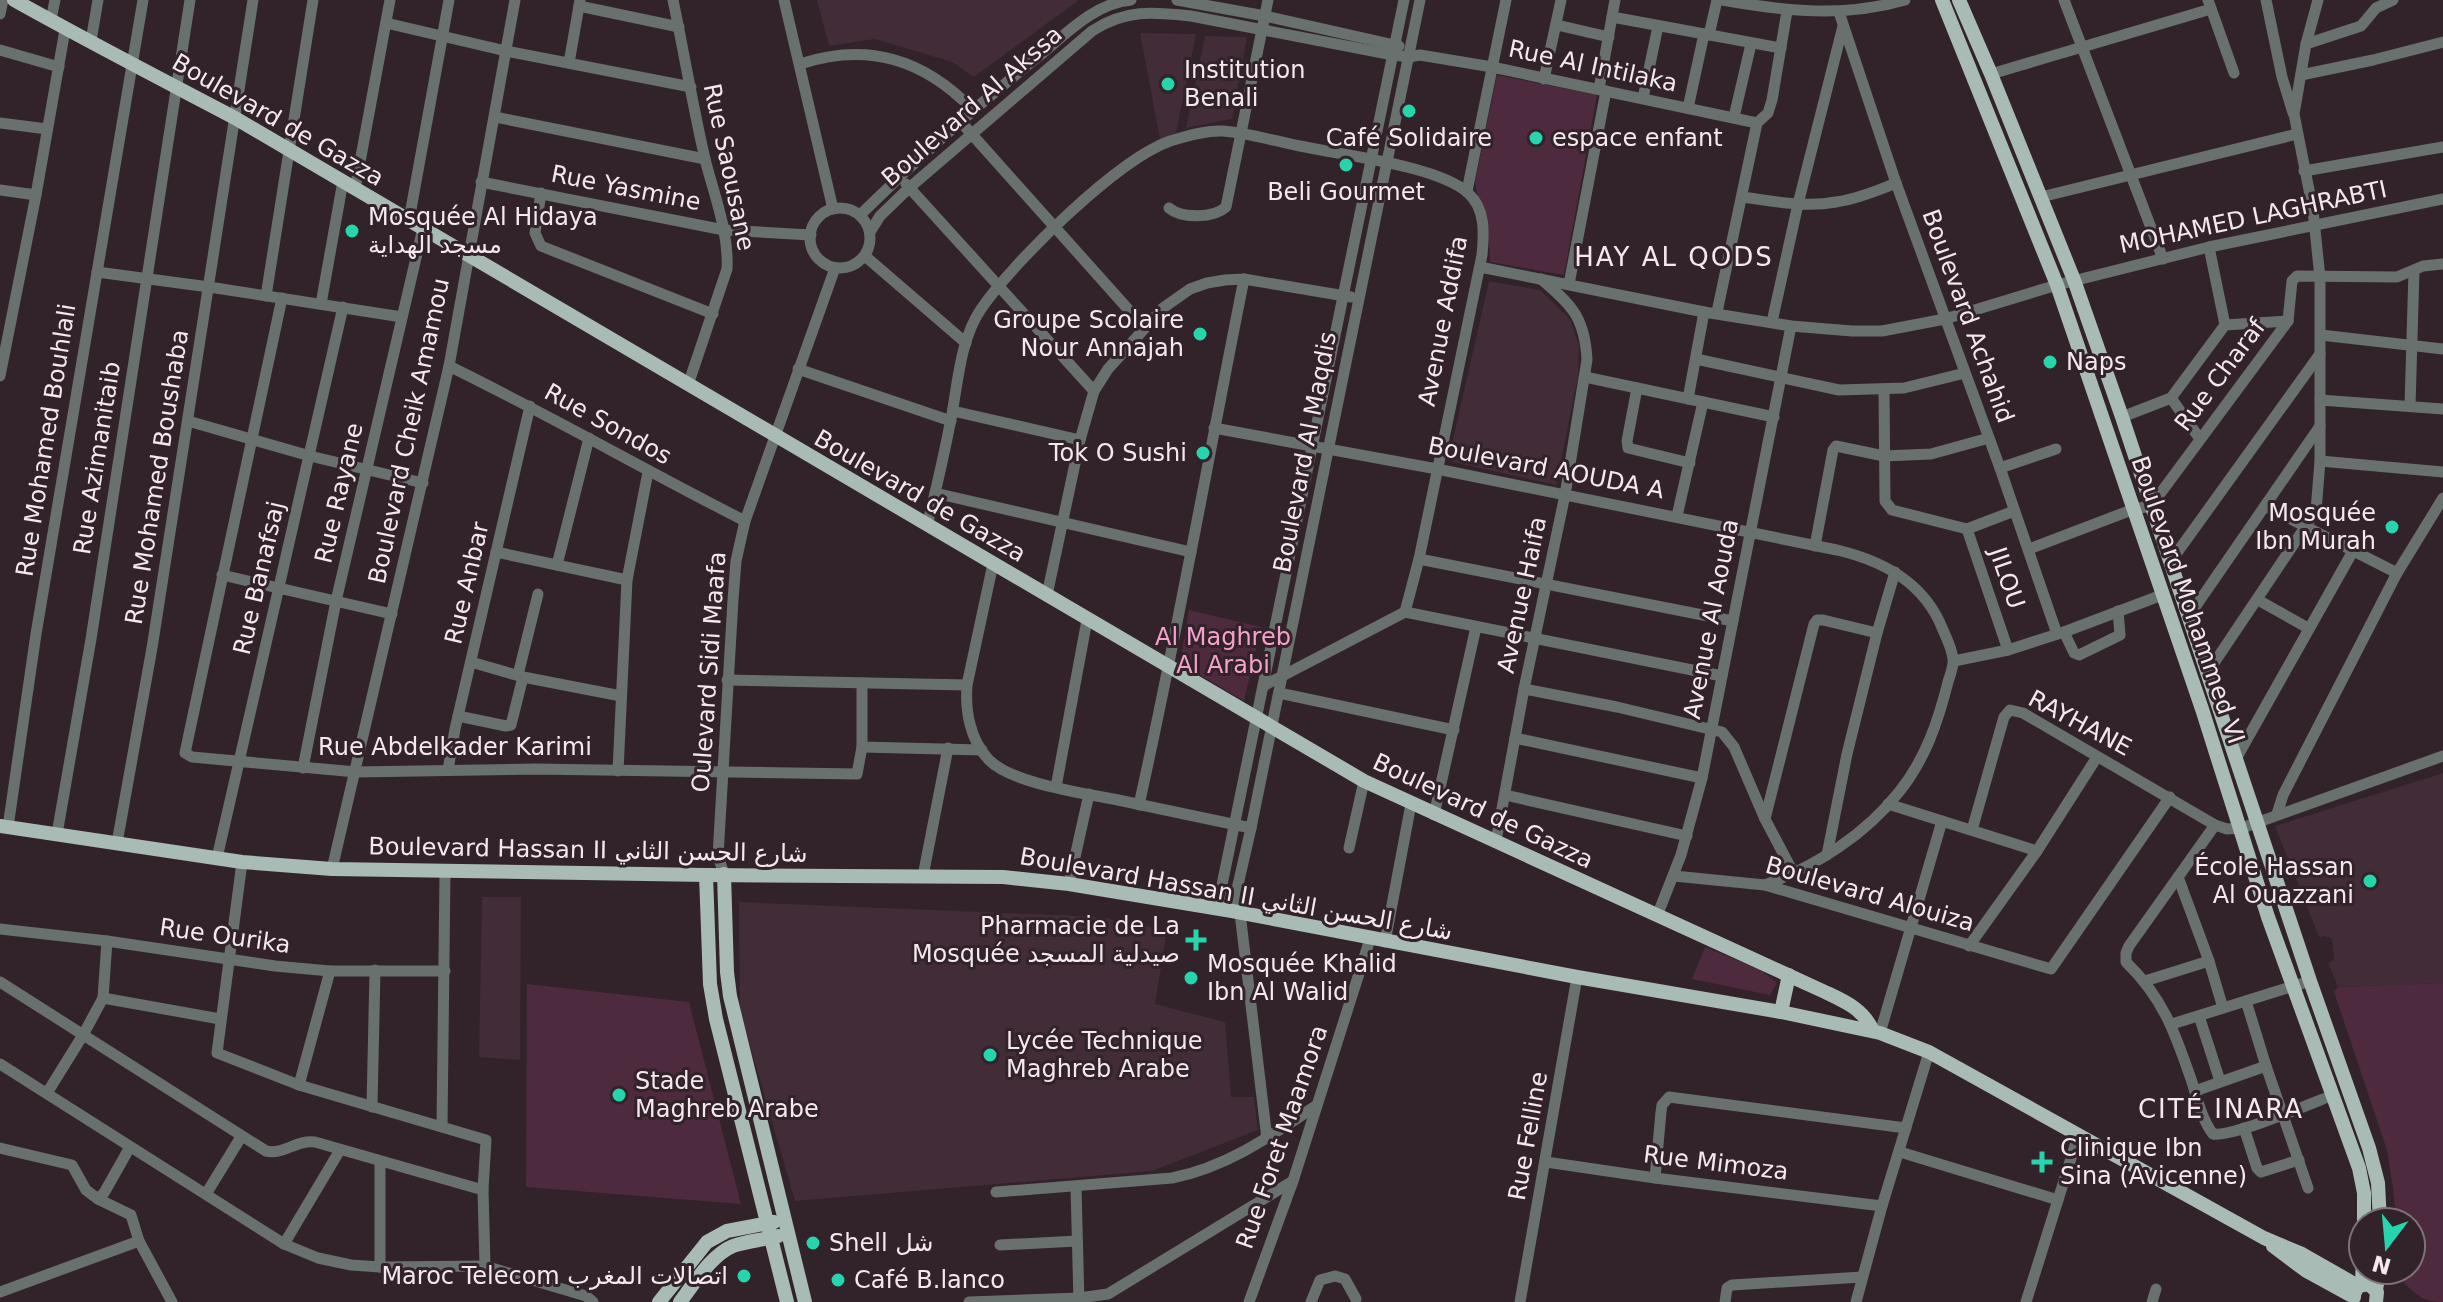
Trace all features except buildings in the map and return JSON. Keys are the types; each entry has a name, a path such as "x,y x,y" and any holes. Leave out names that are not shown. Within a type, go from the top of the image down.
{"main road":[{"name":"Boulevard de Gazza","path":"14,0 291,150 1364,781 1789,975 1858,1010 1876,1032"},
{"name":"Boulevard Mohammed VI","path":"1942,0 2057,285 2242,828 2292,986 2359,1168 2364,1206"},
{"name":"Boulevard Mohammed VI","path":"1959,0 2074,280 2122,417 2374,1165 2379,1206"},
{"name":"Boulevard Hassan II شارع الحسن الثاني","path":"4,826 242,862 332,869 1003,877 1069,884 1230,911 1385,942 1781,1012 1876,1032 1929,1052 2264,1238 2290,1260 2363,1295 2392,1302"},
{"path":"724,874 730,996 805,1302"},
{"path":"706,875 710,984 716,1019 787,1302"},
{"path":"1781,1012 1789,975"},
{"path":"680,1302 725,1250 786,1227"},
{"path":"659,1302 707,1242 727,1231 769,1231"}],"street":[{"path":"0,14 3,0"},
{"path":"51,20 55,0"},
{"path":"91,41 98,0"},
{"name":"Rue Mohamed Bouhlali","path":"4,826 143,0"},
{"name":"Rue Azimanitaib","path":"57,834 91,639 190,0"},
{"name":"Rue Mohamed Boushaba","path":"117,843 152,648 253,0"},
{"path":"266,296 313,0"},
{"path":"321,304 390,0"},
{"path":"409,220 449,0"},
{"name":"Boulevard Cheik Amamou","path":"332,869 449,366 515,0"},
{"name":"Rue Saousane","path":"673,0 705,159 724,230 727,269 688,385"},
{"path":"784,0 833,209"},
{"path":"860,215 972,109 1087,18 1116,1 1131,0"},
{"path":"1177,0 1264,22"},
{"path":"1169,208 1187,215 1223,211 1227,203 1268,0"},
{"name":"Boulevard Al Maqdis","path":"1230,911 1234,824 1404,0"},
{"name":"Boulevard Al Maqdis","path":"1230,911 1251,828 1386,164 1413,54 1420,0"},
{"path":"927,526 966,343 978,314 1000,285 1055,227 1127,165 1156,147 1195,134 1222,131 1445,178 1467,191 1506,0"},
{"path":"1544,79 1561,0"},
{"path":"1569,284 1603,90 1615,0"},
{"path":"1688,108 1707,35 1720,0 1787,11 1839,12 1905,0"},
{"path":"2064,0 2163,259"},
{"path":"2208,672 2316,511 2320,461 2321,335 2315,225 2294,114 2282,77 2266,0"},
{"path":"2294,114 2306,44 2318,0"},
{"path":"2306,44 2361,26 2376,4 2393,0"},
{"path":"1115,18 1116,1"},
{"path":"569,63 579,3 679,27"},
{"path":"1991,74 2210,4 2234,73"},
{"path":"1688,399 1696,359 1742,197 1757,123 1768,113 1787,11"},
{"name":"Boulevard Achahid","path":"1839,12 1896,183 2060,633"},
{"name":"Boulevard Al Akssa","path":"870,232 880,216 909,188 1092,31 1115,18 1147,13 1264,22"},
{"path":"1612,17 1781,48"},
{"name":"Rue Al Intilaka","path":"1264,22 1757,123"},
{"path":"386,23 506,51 691,87"},
{"path":"1557,25 1609,37"},
{"path":"1772,322 1843,25"},
{"path":"1643,98 1658,26"},
{"path":"0,376 65,30"},
{"path":"2301,75 2443,42"},
{"path":"1734,117 1751,44"},
{"path":"0,50 59,67"},
{"path":"800,64 855,55 899,61 919,67 938,78 972,109"},
{"path":"495,117 705,159"},
{"path":"960,121 1144,327"},
{"path":"0,123 47,129"},
{"path":"2041,197 2297,134"},
{"path":"2304,171 2443,147"},
{"path":"900,176 1094,391"},
{"name":"Rue Yasmine","path":"481,182 724,230 811,235"},
{"path":"1742,197 1798,204 1836,202 1896,183"},
{"path":"0,190 36,195"},
{"name":"Avenue Addifa","path":"1405,612 1419,559 1480,267 1482,219 1477,204 1467,191"},
{"path":"541,193 535,233 541,246 713,314"},
{"name":"MOHAMED LAGHRABTI","path":"2074,280 2209,247 2443,199"},
{"path":"845,208 860,215 870,232 865,256 852,266 835,268 827,265 817,256 811,244 816,221 833,209 845,208"},
{"name":"Rue Rayane","path":"303,768 336,601 423,228"},
{"path":"2122,417 2171,398 2225,325 2209,247"},
{"path":"865,256 966,343"},
{"path":"2225,325 2288,321 2292,281 2297,276 2397,277 2443,264"},
{"path":"1480,267 1711,312 1822,330 1882,331 1945,319 2074,280"},
{"name":"Oulevard Sidi Maafa","path":"718,856 736,561 745,521 835,268"},
{"path":"2410,406 2414,270"},
{"path":"97,272 402,317"},
{"path":"1139,805 1170,668 1244,279"},
{"path":"1047,595 1080,440 1094,391 1108,369 1163,308 1190,289 1207,283 1244,279 1359,298"},
{"name":"Avenue Haifa","path":"1496,841 1565,495 1585,377 1586,338 1579,319 1540,279"},
{"name":"Rue Abdelkader Karimi","path":"282,298 185,753 192,757 356,772 857,774 862,747"},
{"name":"Rue Banafsaj","path":"217,858 343,307"},
{"name":"Rue Charaf","path":"2151,506 2288,321"},
{"name":"Avenue Al Aouda","path":"1657,916 1674,876 1702,778 1791,326"},
{"path":"2321,335 2443,349"},
{"path":"2171,561 2321,354"},
{"path":"1696,359 1839,390 1904,388 1965,373"},
{"name":"Rue Sondos","path":"449,366 745,521"},
{"path":"798,369 952,416 1080,440"},
{"path":"1585,377 1774,417"},
{"path":"1637,388 1628,448 1690,463"},
{"name":"JILOU","path":"1884,390 1885,501 1892,510 1967,529 2008,650"},
{"path":"2171,398 2200,439"},
{"path":"2320,400 2443,409"},
{"path":"1677,516 1703,402"},
{"name":"Rue Anbar","path":"448,770 530,406"},
{"path":"188,421 310,456 423,483"},
{"path":"2189,616 2320,426"},
{"name":"Boulevard AOUDA A","path":"1214,428 1677,516 1868,558 1918,589 1941,624 1954,661"},
{"path":"557,565 589,438"},
{"path":"1815,546 1836,446 1884,456 1931,454 1989,438"},
{"path":"2000,468 2056,449"},
{"path":"2320,461 2443,472"},
{"path":"618,771 627,580 648,472"},
{"path":"935,493 1191,552"},
{"path":"2277,814 2283,795 2397,573 2443,498"},
{"path":"2029,549 2134,509 2151,506"},
{"path":"2265,506 2397,573"},
{"path":"1967,529 2014,511"},
{"path":"2237,757 2353,551"},
{"path":"496,552 627,580"},
{"path":"1419,559 1733,621"},
{"path":"993,564 967,685 968,714 973,733 990,760 1003,770 1056,787 1251,828"},
{"path":"1827,855 1877,633 1895,572"},
{"path":"222,575 392,614"},
{"path":"458,716 511,725 538,594"},
{"path":"1765,885 1794,874 1827,855 1888,804 1915,769 1928,745 1940,716 1954,661 2008,650 2162,595"},
{"path":"2258,600 2308,628"},
{"path":"2060,633 2074,653 2079,655 2120,635 2118,611"},
{"path":"1265,685 1405,612 1722,676"},
{"path":"1056,787 1087,620"},
{"path":"1765,819 1814,624 1817,620 1823,620 1877,633"},
{"path":"1434,815 1476,627"},
{"path":"471,662 520,676 621,696"},
{"path":"727,680 967,685"},
{"path":"862,683 862,747 982,750"},
{"path":"1524,689 1722,732 1734,747 1765,819 1794,874"},
{"path":"1279,693 1454,730"},
{"name":"RAYHANE","path":"1972,830 2004,717 2010,710 2023,713 2215,825 2227,829 2242,828"},
{"path":"1515,738 1702,778"},
{"path":"923,876 948,748"},
{"path":"2242,828 2443,756"},
{"path":"1969,946 2037,851 2097,757"},
{"path":"1349,848 1364,781"},
{"path":"1069,884 1089,794"},
{"path":"1505,795 1687,836"},
{"name":"Boulevard Alouiza","path":"1674,876 1765,885 2051,969 2170,797"},
{"path":"1385,942 1411,804"},
{"path":"1888,804 2037,851"},
{"path":"1876,1032 1942,821"},
{"path":"2215,825 2126,953 2126,962 2145,981 2172,1024 2213,1134 2244,1128 2333,1095"},
{"path":"718,856 724,874"},
{"path":"706,875 718,856"},
{"path":"242,862 217,1053 299,1085 486,1140 483,1190 485,1266"},
{"path":"442,1127 445,872"},
{"path":"2178,877 2223,1008"},
{"path":"1230,911 1267,1139"},
{"name":"Rue Ourika","path":"0,929 330,971 445,971"},
{"name":"Rue Foret Maamora","path":"1249,1302 1293,1181 1370,939"},
{"path":"47,1093 103,998 107,941"},
{"path":"2145,981 2209,961"},
{"path":"372,1107 375,970"},
{"path":"299,1085 330,971"},
{"name":"Rue Felline","path":"1520,1302 1577,977"},
{"path":"2172,1024 2310,981"},
{"path":"0,982 241,1137 271,1153 304,1141 483,1190"},
{"path":"103,998 220,1019"},
{"path":"2246,1001 2308,1188"},
{"path":"2199,1016 2220,1081"},
{"path":"1856,1302 1929,1052"},
{"path":"0,1064 242,1219 284,1244 318,1258 380,1267 485,1266 586,1296 593,1302"},
{"path":"2195,1091 2266,1066"},
{"path":"1655,1178 1662,1105 1669,1097 1906,1128"},
{"path":"996,1192 1076,1187 1200,1173 1267,1139 1318,1105"},
{"path":"2244,1128 2261,1172 2299,1160"},
{"path":"2026,1302 2078,1136"},
{"path":"206,1194 241,1137"},
{"path":"98,1199 130,1147"},
{"path":"0,1148 72,1165 86,1190 131,1215 139,1241 172,1302"},
{"path":"284,1244 340,1150"},
{"path":"1900,1152 2058,1200"},
{"path":"380,1162 380,1267"},
{"name":"Rue Mimoza","path":"1546,1162 1882,1206"},
{"path":"969,1302 1079,1300 1117,1290 1293,1181"},
{"path":"1076,1187 1079,1300"},
{"path":"0,1292 139,1241"},
{"path":"1000,1245 1077,1241"},
{"path":"1311,1302 1320,1280 1335,1276 1345,1279 1356,1299"},
{"path":"1725,1302 1727,1288 1732,1285 1862,1277"},
{"path":"2152,1302 2156,1289"}],"shaded area":[{"path":"817,0 1079,0 974,77 952,62 875,39 829,46"},
{"name":"Institution Benali","path":"1140,33 1196,34 1176,133 1160,139"},
{"path":"1205,36 1247,37 1232,119 1186,128"},
{"path":"1489,281 1540,290 1570,319 1579,346 1578,377 1556,485 1448,461"},
{"name":"École Hassan Al Ouazzani","path":"2443,773 2443,983 2338,987 2328,963 2334,960 2332,939 2319,937 2275,826"},
{"path":"482,897 521,897 520,1060 479,1057"},
{"name":"Lycée Technique Maghreb Arabe","path":"739,902 1100,917 1167,930 1155,1004 1225,1022 1231,1097 1254,1097 1258,1130 1152,1171 795,1201 740,1011"}],"green space":[{"name":"espace enfant","path":"1497,75 1597,95 1564,275 1490,262 1488,220 1475,181"},
{"name":"Al Maghreb Al Arabi","path":"1189,610 1261,627 1244,701 1180,663"},
{"path":"1705,947 1761,970 1777,983 1770,995 1692,979"},
{"path":"2443,983 2443,1302 2424,1298 2408,1286 2427,1286 2427,1206 2395,1206 2387,1150 2334,992 2338,987"},
{"name":"Stade Maghreb Arabe","path":"527,984 689,1002 741,1204 526,1187"}],"place":[{"name":"Institution Benali","path":"1168,84"},
{"name":"Café Solidaire","path":"1409,111"},
{"name":"espace enfant","path":"1536,138"},
{"name":"Beli Gourmet","path":"1346,165"},
{"name":"Mosquée Al Hidaya مسجد الهداية","path":"352,231"},
{"name":"Groupe Scolaire Nour Annajah","path":"1200,334"},
{"name":"Naps","path":"2050,362"},
{"name":"Tok O Sushi","path":"1203,453"},
{"name":"Mosquée Ibn Murah","path":"2392,527"},
{"name":"École Hassan Al Ouazzani","path":"2370,881"},
{"name":"Pharmacie de La Mosquée صيدلية المسجد","path":"1196,940"},
{"name":"Mosquée Khalid Ibn Al Walid","path":"1191,978"},
{"name":"Lycée Technique Maghreb Arabe","path":"990,1055"},
{"name":"Stade Maghreb Arabe","path":"619,1095"},
{"name":"Clinique Ibn Sina (Avicenne)","path":"2042,1162"},
{"name":"Shell شل","path":"813,1243"},
{"name":"Maroc Telecom اتصالات المغرب","path":"744,1276"},
{"name":"Café B.lanco","path":"838,1280"}],"district":[{"name":"HAY AL QODS","path":"1674,257"},
{"name":"CITÉ INARA","path":"2221,1109"}]}
